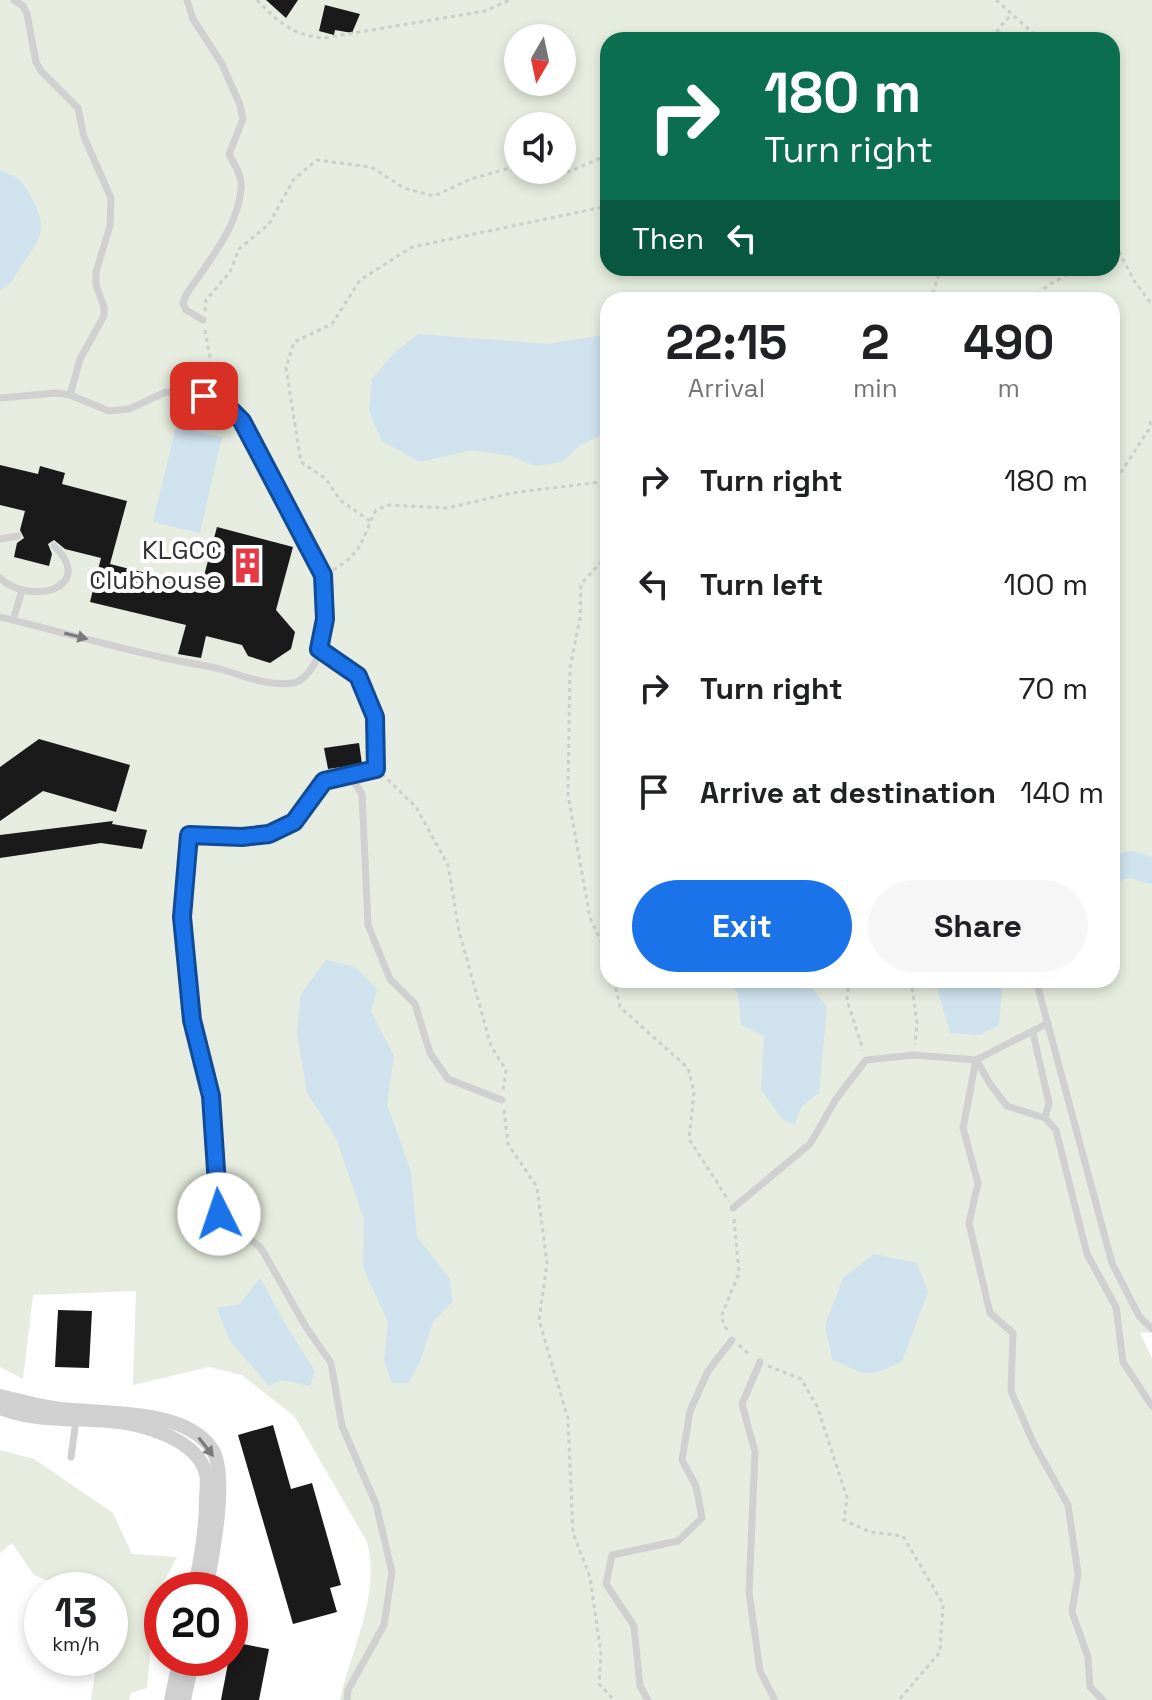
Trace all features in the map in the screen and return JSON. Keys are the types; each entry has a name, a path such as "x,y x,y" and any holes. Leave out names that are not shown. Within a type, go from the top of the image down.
{"street":[{"path":"0,1396 61,1409 130,1413 163,1420 195,1434 213,1450 219,1474 215,1544 210,1572"},
{"path":"0,1408 52,1420 112,1421 164,1433 181,1442 201,1463 207,1475 205,1537 198,1572"},
{"path":"171,1700 176,1676"},
{"path":"184,1700 189,1676"}],"lane":[{"path":"14,0 23,6 27,14 41,71 78,108 84,137 112,204 110,226 96,272 104,316 80,359 70,395"},
{"path":"187,0 193,19 222,64 243,119 229,154 240,176 241,189 229,230 183,303 186,310 203,320"},
{"path":"0,398 56,393 70,395 109,411 129,409 166,392 204,396 218,401 242,421 323,575 325,619 319,649 301,680 273,683 240,678 221,670 0,617"},
{"path":"0,539 18,536"},
{"path":"0,578 9,586 22,590 46,592 59,588 69,570 67,560 54,546"},
{"path":"13,620 22,590"},
{"path":"319,649 358,676 375,717 376,769 324,781 294,822 269,834 242,837 189,835 182,917 192,1020 211,1096 219,1214 261,1248 306,1327 331,1363 342,1426 376,1504 392,1572 384,1625 348,1690 347,1700"},
{"path":"351,777 362,794 368,925 390,979 415,1004 430,1053 448,1079 502,1100"},
{"path":"1038,988 1112,1263 1139,1316 1152,1329"},
{"path":"733,1208 810,1144 836,1099 866,1060 914,1055 976,1060 1048,1023"},
{"path":"1033,1033 1049,1103 1045,1118"},
{"path":"976,1060 1007,1106 1045,1118 1056,1130 1087,1254 1116,1307 1123,1362 1152,1406"},
{"path":"976,1060 963,1128 978,1183 969,1223 990,1313 1013,1333 1011,1391 1033,1442 1068,1505 1078,1574 1072,1612 1088,1657 1090,1687 1103,1700"},
{"path":"648,1700 640,1686 634,1626 606,1584 612,1555 678,1541 702,1518 696,1486 682,1460 690,1411 708,1371 732,1340"},
{"path":"760,1362 742,1404 755,1452 749,1592 760,1671 775,1700"},
{"path":"71,1457 76,1420"}],"path":[{"path":"257,0 271,15 302,36 324,38 485,11 510,0"},
{"path":"996,0 1032,32"},
{"path":"997,32 1012,14"},
{"path":"218,401 203,320 206,300 230,272 239,249 269,224 294,179 317,160 371,167 404,188 434,196 471,179 506,169 563,174 600,158"},
{"path":"370,521 340,500 326,479 301,462 286,368 294,342 332,324 360,280 412,247 600,208"},
{"path":"1120,253 1133,279 1152,305"},
{"path":"1041,292 1065,276"},
{"path":"1120,474 1149,429 1152,418"},
{"path":"323,575 351,559 359,550 376,510 389,505 447,508 512,493 600,482"},
{"path":"600,563 581,584 580,618 570,668 568,779 568,795 590,918 600,939"},
{"path":"376,769 416,807 448,865 459,931 491,1046 506,1070 502,1100 508,1144 537,1187 547,1263 539,1320 568,1419 573,1533 590,1577 601,1654 599,1684 614,1700"},
{"path":"616,988 620,1007 688,1068 694,1092 689,1139 713,1172 733,1208 739,1273 721,1317 732,1340 760,1362 801,1379 817,1406 847,1498 844,1520 870,1532 903,1536 943,1604 940,1652 899,1700"},
{"path":"848,988 847,1000 866,1060"},
{"path":"912,988 917,1023 914,1055"}],"shaded area":[{"path":"0,0 1152,0 1152,1332 1140,1333 1152,1358 1152,1700 340,1700 368,1602 370,1562 367,1542 295,1417 242,1375 209,1367 133,1385 136,1291 33,1295 23,1379 0,1367"},
{"path":"0,1450 34,1459 113,1513 132,1554 177,1557 169,1572 144,1572 144,1676 148,1676 147,1688 131,1693 129,1700 91,1700 94,1676 128,1676 128,1572 32,1572 12,1543 0,1553"}],"water":[{"path":"0,170 17,178 23,185 37,209 41,225 30,253 11,281 0,290"},
{"path":"418,334 549,344 600,335 600,436 580,445 562,462 536,466 510,456 473,450 420,462 382,441 369,411 372,379 392,355"},
{"path":"176,426 222,437 200,533 153,522"},
{"path":"326,960 355,967 377,989 371,1012 394,1056 387,1104 411,1172 417,1237 450,1279 452,1302 433,1322 420,1362 408,1383 392,1383 384,1361 388,1322 363,1267 364,1220 336,1138 307,1093 297,1033 301,994"},
{"path":"733,988 812,988 827,1007 819,1093 802,1106 794,1125 783,1120 761,1089 764,1036 741,1025 738,994"},
{"path":"937,988 1002,988 999,1025 980,1035 950,1033"},
{"path":"874,1254 917,1263 928,1292 902,1361 881,1371 867,1373 832,1359 825,1325 843,1278"},
{"path":"260,1278 315,1371 310,1386 281,1380 269,1386 230,1341 217,1308 240,1304"}],"building":[{"path":"266,0 298,0 286,18"},
{"path":"325,5 360,14 352,33 335,30 334,35 319,31"},
{"name":"KLGCC Clubhouse","path":"0,465 38,474 40,466 65,473 62,484 127,501 110,564 201,587 217,527 293,547 276,610 295,632 291,649 270,663 248,656 242,645 206,636 201,658 178,654 186,625 90,602 101,558 65,549 54,540 48,544 52,554 49,566 14,557 17,543 24,538 20,530 25,511 0,505"},
{"path":"39,739 130,765 116,812 43,791 0,821 0,767"},
{"path":"359,743 362,764 328,769 324,748"},
{"path":"113,821 112,824 147,830 142,849 101,843 0,858 0,835"},
{"path":"58,1310 92,1311 89,1368 55,1367"},
{"path":"273,1425 291,1489 312,1483 341,1585 330,1588 337,1612 293,1624 238,1435"},
{"path":"248,1645 269,1649 259,1700 221,1700 226,1676 248,1676"}],"waterway":[{"path":"1120,867 1130,864 1152,871"}],"place":[{"name":"KLGCC Clubhouse","path":"248,565"}],"route":[{"path":"204,396 218,401 242,421 323,575 325,619 319,649 358,676 375,717 376,743 376,769 324,781 294,822 269,834 242,837 189,835 182,917 192,1020 211,1096 219,1214"}]}
